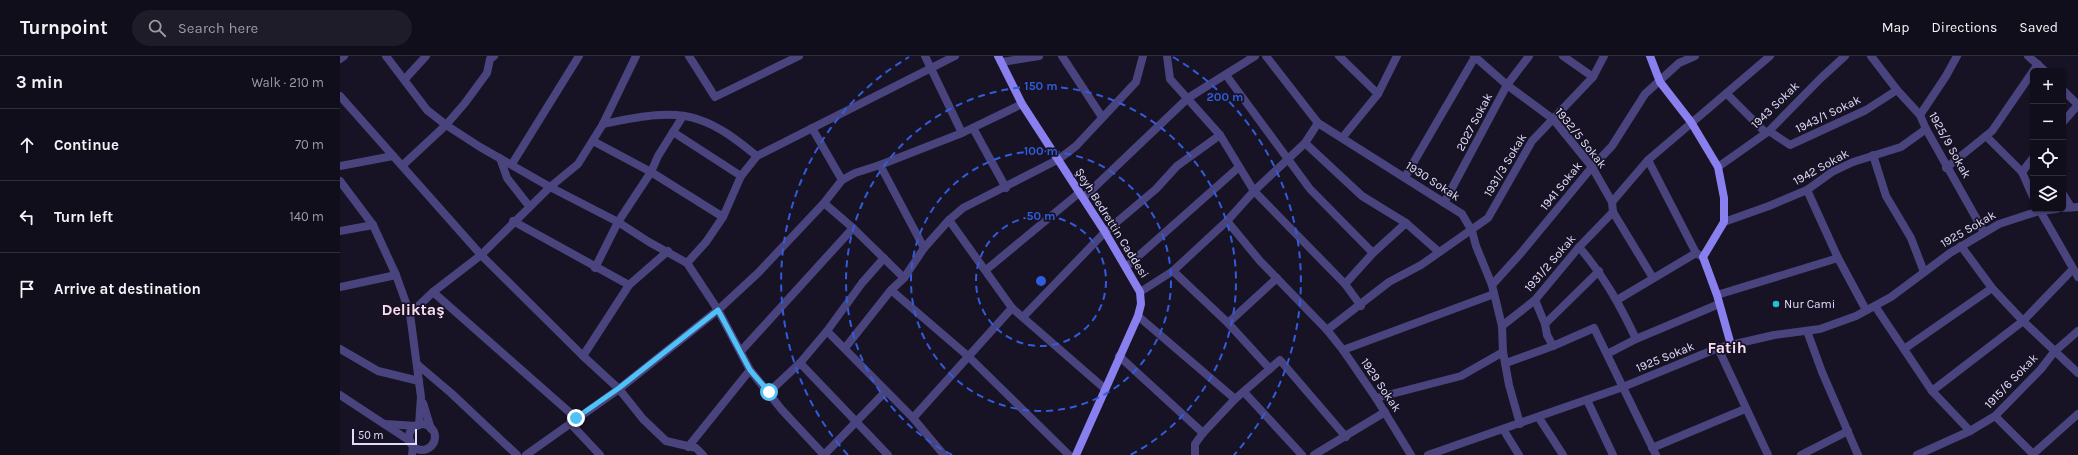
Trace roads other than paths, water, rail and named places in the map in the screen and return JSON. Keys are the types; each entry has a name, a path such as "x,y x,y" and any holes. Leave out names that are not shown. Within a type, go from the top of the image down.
{"main road":[{"path":"1650,56 1660,82 1691,122 1718,167 1724,198 1724,222 1699,255 1718,300 1731,345"},
{"name":"Şeyh Bedrettin Caddesi","path":"1000,59 1022,104 1105,232 1140,292 1141,304 1138,316 1104,388 1076,455"}],"street":[{"path":"340,58 344,56"},
{"path":"386,56 428,110 446,125 480,147 550,187 618,222 649,242 688,263 718,310 750,370 782,410 824,455 886,391"},
{"path":"405,79 426,56"},
{"path":"512,164 579,56"},
{"path":"410,314 433,292 481,255 513,221 578,164 603,124 636,56"},
{"path":"692,57 714,97 799,56"},
{"path":"925,56 962,133"},
{"path":"688,263 706,242 722,217 741,176 757,156 955,56"},
{"path":"1000,59 1039,56"},
{"path":"1062,56 1102,117"},
{"path":"845,348 891,290 904,278 924,248 950,220 963,208 1006,188 1059,159 1076,146 1136,82 1143,56"},
{"path":"1167,56 1170,79 1220,135 1254,191 1345,284 1361,306"},
{"path":"986,270 1081,196 1188,98 1255,56"},
{"name":"1930 Sokak","path":"1266,56 1318,123 1462,214 1472,231 1476,246 1492,285 1502,326 1503,352 1509,385 1520,424"},
{"path":"1339,56 1378,94"},
{"path":"1342,138 1378,94 1396,56"},
{"path":"1405,177 1475,56"},
{"name":"1932/5 Sokak","path":"1475,56 1507,85 1553,119 1592,167 1612,202 1613,212 1653,278"},
{"name":"2027 Sokak","path":"1444,203 1507,85 1530,56"},
{"path":"1563,56 1592,77"},
{"name":"1931/3 Sokak","path":"1327,330 1361,306 1390,282 1472,231 1488,218 1532,141 1592,77 1604,56"},
{"name":"1941 Sokak","path":"1492,285 1521,253 1592,167 1612,146 1645,94 1660,82 1679,63 1695,56"},
{"path":"1612,202 1648,160 1770,56"},
{"name":"1943 Sokak","path":"1718,167 1768,132 1821,78 1845,56"},
{"name":"1925/9 Sokak","path":"1871,56 1897,90 1920,114 1926,129 1984,232"},
{"path":"1920,114 1946,76 1957,56"},
{"path":"2028,56 2042,68"},
{"path":"403,165 446,125 487,73 490,57"},
{"path":"1947,167 1992,131 2038,64"},
{"path":"1226,75 1289,158 1310,189 1373,253"},
{"name":"1943/1 Sokak","path":"1768,132 1790,145 1866,110 1897,90"},
{"path":"2066,93 2078,105 2066,119"},
{"path":"1727,94 1768,132"},
{"path":"340,96 393,156 403,165 481,255 583,356 619,388 643,419 666,441 703,455"},
{"path":"526,455 619,388 718,310 758,274 824,203 842,180 855,173 880,165 962,133 1022,104"},
{"path":"603,124 632,118 683,116 700,120 727,133 757,156"},
{"path":"595,268 618,222 651,172 683,116"},
{"path":"1140,292 1173,271 1227,221 1254,191 1305,143 1318,123"},
{"path":"812,128 842,180"},
{"path":"973,128 1006,188"},
{"name":"1942 Sokak","path":"1724,222 1769,206 1807,190 1832,172 1873,155 1901,147 1926,129"},
{"path":"673,132 741,176"},
{"path":"1022,317 1105,232 1156,190 1177,166 1220,135"},
{"path":"1986,136 2022,172 2030,190"},
{"path":"593,141 651,172 722,217"},
{"path":"1305,143 1362,196 1406,224 1439,252"},
{"path":"1873,155 1886,196 1911,238 1924,272"},
{"path":"340,166 393,156"},
{"path":"500,158 507,178 529,206"},
{"path":"1617,300 1653,278 1699,255 1648,160"},
{"path":"2022,172 2030,162"},
{"path":"880,165 924,248"},
{"path":"1126,267 1239,167"},
{"path":"340,181 373,225 396,275 410,314 421,396 435,436 433,444 434,455"},
{"path":"1807,190 1838,258 1866,310"},
{"path":"824,203 853,228 904,278"},
{"name":"1931/2 Sokak","path":"1502,326 1535,300 1580,247 1613,212"},
{"name":"1925 Sokak","path":"1428,455 1539,418 1623,387 1718,348 1774,335 1820,329 1856,316 1891,297 1961,246 1984,232 1999,224 2033,212"},
{"path":"2040,212 2078,277"},
{"path":"950,220 1012,308 1104,388"},
{"path":"513,221 629,286"},
{"name":"1929 Sokak","path":"1227,221 1277,278 1327,330 1343,350 1376,398 1411,455"},
{"path":"1345,284 1373,253 1406,224"},
{"path":"340,232 373,225"},
{"path":"741,351 853,228"},
{"path":"1961,246 1992,288 2054,352 2078,373"},
{"path":"1580,247 1599,271 1617,300 1636,339"},
{"path":"583,356 629,286 668,252"},
{"path":"769,392 800,363 827,331 862,283 884,258"},
{"path":"1607,354 1718,300 1838,258"},
{"path":"1932,390 2023,321 2073,269"},
{"path":"1173,271 1228,323 1270,369"},
{"path":"1545,324 1599,271"},
{"path":"340,287 396,275"},
{"path":"1228,323 1277,278"},
{"path":"1904,349 1992,288"},
{"path":"891,290 969,357 1069,455"},
{"path":"433,292 573,420 600,455"},
{"path":"1343,350 1494,294"},
{"path":"1535,300 1545,324 1547,335 1553,346"},
{"path":"1875,306 1932,390 1970,431"},
{"path":"913,418 1012,308"},
{"path":"1138,316 1235,399"},
{"path":"1506,363 1553,346 1594,328 1654,452 1745,409"},
{"path":"827,331 913,418 944,455"},
{"path":"1807,331 1822,372 1858,455"},
{"name":"1915/6 Sokak","path":"1917,455 1970,431 1995,416 2041,369 2054,352 2078,331"},
{"path":"1718,348 1745,409 1768,455"},
{"path":"340,349 378,372 419,381"},
{"path":"1376,398 1462,376 1503,352"},
{"path":"1119,356 1203,433"},
{"path":"1194,455 1195,444 1203,433 1235,399 1280,360 1346,437"},
{"path":"800,363 857,420 888,455"},
{"path":"418,365 451,393 518,455"},
{"path":"692,450 750,370"},
{"path":"1244,392 1302,455"},
{"path":"340,395 382,424 414,449 427,449 433,444"},
{"path":"414,449 410,434 418,425 421,396"},
{"path":"1587,400 1613,455"},
{"path":"1314,455 1385,412"},
{"path":"1995,416 2034,454 2078,414"},
{"path":"1539,418 1563,455"},
{"path":"382,424 424,425 431,428"},
{"path":"1503,429 1519,455"},
{"path":"1801,455 1810,453 1848,431"}],"place":[{"name":"Nur Cami","path":"1776,304"}],"district":[{"name":"Deliktaş","path":"413,309"},
{"name":"Fatih","path":"1727,347"}]}
